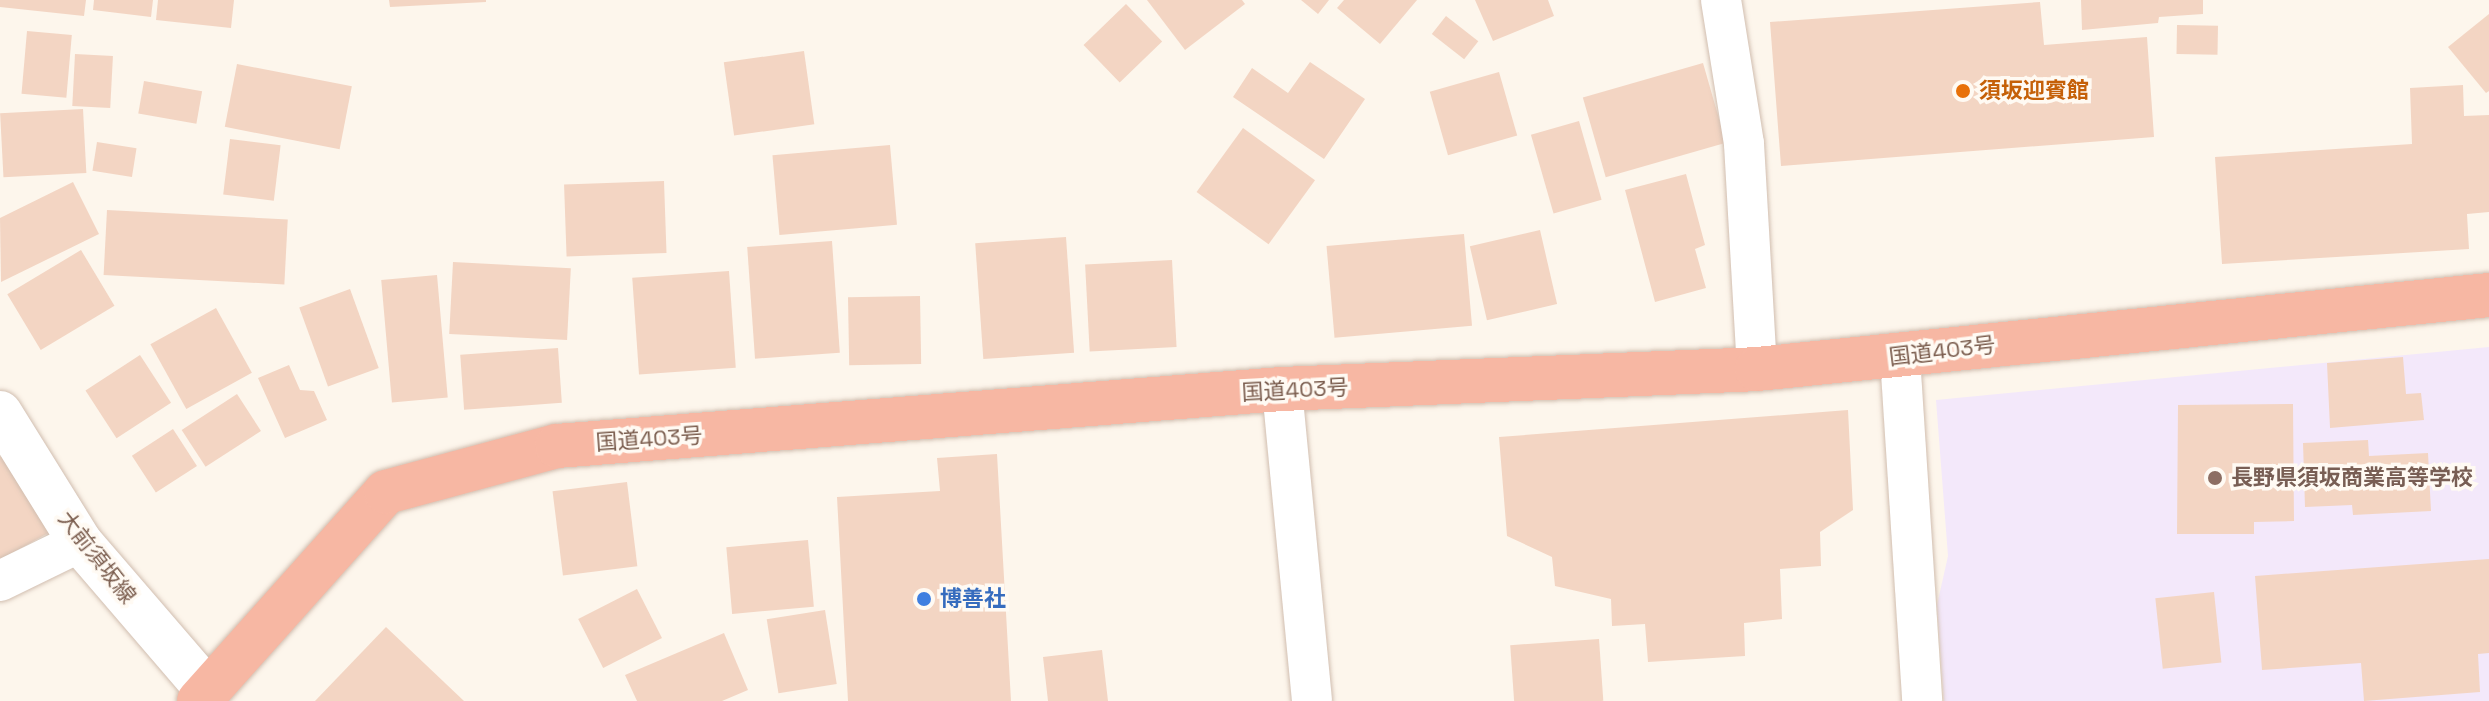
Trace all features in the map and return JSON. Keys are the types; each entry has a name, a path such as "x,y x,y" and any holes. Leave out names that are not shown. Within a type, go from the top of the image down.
{"highway":[{"name":"国道403号","path":"209,698 386,492 557,446 1282,389 1757,369 1900,357 2392,302 2489,295"}],"main road":[{"name":"大前須坂線","path":"0,413 80,542 209,698"}],"street":[{"path":"1721,0 1744,144 1757,369"},
{"path":"1900,357 1922,701"},
{"path":"1282,389 1312,701"},
{"path":"0,581 80,542"}],"shaded area":[{"name":"長野県須坂商業高等学校","path":"2489,347 2489,701 1944,701 1937,605 1948,556 1936,400"}],"building":[{"path":"0,0 86,0 84,16 0,7"},
{"path":"94,0 153,0 151,17 93,10"},
{"path":"158,0 234,0 231,28 156,20"},
{"path":"389,0 486,0 486,2 390,7"},
{"path":"1147,0 1242,0 1245,4 1185,50"},
{"path":"1301,0 1329,0 1318,14"},
{"path":"1344,0 1417,0 1380,44 1337,8"},
{"path":"1475,0 1548,0 1554,16 1493,41"},
{"path":"2081,0 2203,0 2203,14 2159,17 2158,23 2082,30"},
{"name":"須坂迎賓館","path":"2040,2 2044,45 2147,37 2154,137 1781,166 1770,22"},
{"path":"1126,4 1162,41 1120,82 1084,45"},
{"path":"2489,14 2489,91 2486,93 2448,47"},
{"path":"1446,16 1478,41 1464,59 1432,34"},
{"path":"2177,25 2218,26 2217,55 2176,54"},
{"path":"27,31 72,35 66,98 22,94"},
{"path":"804,51 814,124 734,136 724,62"},
{"path":"75,54 113,56 110,108 72,106"},
{"path":"1310,62 1365,99 1324,159 1233,97 1252,68 1288,93"},
{"path":"1703,63 1726,143 1606,177 1583,97"},
{"path":"237,64 352,86 340,149 225,127"},
{"path":"1499,72 1517,135 1448,155 1430,92"},
{"path":"144,81 202,91 196,124 138,113"},
{"path":"2463,85 2464,116 2489,115 2489,212 2467,214 2469,249 2222,264 2215,157 2412,144 2410,88"},
{"path":"83,109 86,173 3,177 0,113"},
{"path":"1579,121 1602,200 1554,214 1531,135"},
{"path":"1243,128 1315,180 1269,244 1197,192"},
{"path":"230,139 281,145 274,201 223,195"},
{"path":"97,142 137,148 132,177 92,171"},
{"path":"890,145 897,225 779,235 772,155"},
{"path":"1686,174 1705,245 1695,249 1706,288 1655,302 1625,190"},
{"path":"664,181 667,253 567,256 564,184"},
{"path":"73,182 99,234 1,282 0,218"},
{"path":"107,210 288,219 284,284 104,275"},
{"path":"1540,230 1557,304 1487,320 1470,246"},
{"path":"1464,234 1472,326 1335,338 1327,246"},
{"path":"1066,237 1074,353 983,359 975,243"},
{"path":"832,241 840,353 755,359 747,247"},
{"path":"81,250 114,306 41,350 7,294"},
{"path":"1172,260 1177,347 1090,351 1085,265"},
{"path":"453,262 571,268 567,340 449,334"},
{"path":"729,271 736,368 639,375 632,278"},
{"path":"437,275 448,398 392,402 381,280"},
{"path":"350,289 379,368 328,386 299,307"},
{"path":"920,296 921,364 849,365 848,297"},
{"path":"216,308 252,373 186,409 150,344"},
{"path":"558,348 562,403 464,410 460,355"},
{"path":"140,355 171,403 117,438 85,390"},
{"path":"2403,357 2406,394 2421,393 2424,420 2330,428 2327,363"},
{"path":"289,365 300,390 314,391 327,420 285,438 258,378"},
{"path":"237,394 261,431 206,467 182,430"},
{"path":"2293,404 2294,521 2254,522 2254,534 2177,534 2178,405"},
{"path":"1848,410 1853,510 1820,532 1821,566 1780,569 1782,619 1744,623 1745,656 1648,662 1645,624 1612,626 1611,599 1555,586 1552,557 1507,536 1499,437"},
{"path":"173,429 197,466 156,493 132,456"},
{"path":"2368,440 2369,456 2428,453 2431,511 2353,515 2352,505 2305,507 2303,443"},
{"path":"10,451 55,529 0,560 0,457"},
{"name":"博善社","path":"997,454 1011,701 848,701 837,497 940,491 937,458"},
{"path":"627,482 637,566 563,576 553,491"},
{"path":"808,540 814,607 732,614 726,547"},
{"path":"2489,559 2489,653 2478,654 2480,692 2364,701 2361,663 2262,670 2255,576"},
{"path":"637,589 662,638 603,668 578,619"},
{"path":"2214,592 2221,663 2163,669 2155,598"},
{"path":"825,610 837,684 778,693 767,619"},
{"path":"386,627 464,701 315,701"},
{"path":"724,633 748,690 722,701 637,701 625,675"},
{"path":"1599,639 1603,701 1514,701 1510,645"},
{"path":"1102,650 1108,701 1048,701 1043,657"}],"place":[{"name":"須坂迎賓館","path":"1963,91"},
{"name":"長野県須坂商業高等学校","path":"2215,478"},
{"name":"博善社","path":"924,599"}]}
